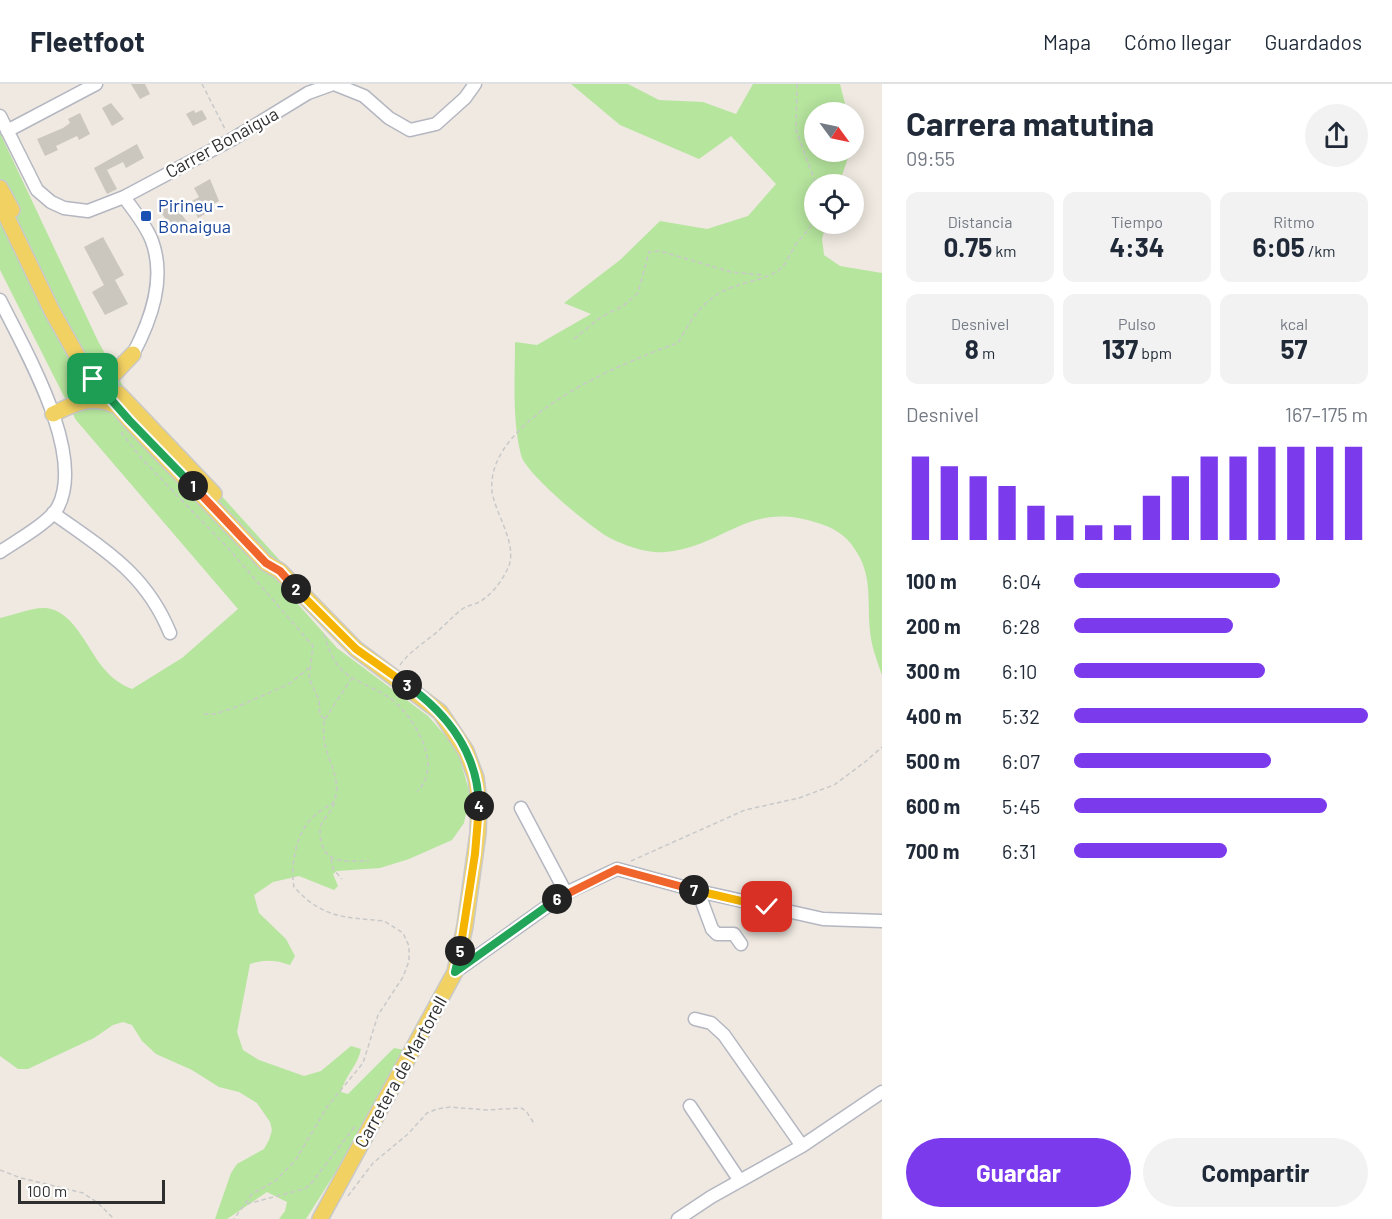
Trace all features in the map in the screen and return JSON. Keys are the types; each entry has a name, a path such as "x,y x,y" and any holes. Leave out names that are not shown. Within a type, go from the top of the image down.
{"main road":[{"path":"0,188 75,335 83,359 86,383 85,391 79,401"},
{"name":"Carretera de Martorell","path":"0,203 83,359 120,402 129,420 266,563 280,571 356,649 424,698 447,720 466,751 476,778 479,801 478,833 465,926 455,972 320,1219"},
{"path":"129,420 124,408 111,392 117,376 133,354"},
{"path":"83,359 93,374 117,376"},
{"path":"117,376 120,402 235,517 280,571"},
{"path":"53,414 79,401 120,402"}],"street":[{"path":"7,131 96,84"},
{"name":"Carrer Bonaigua","path":"0,116 37,190 51,202 64,208 87,211 124,197 231,140 308,93 334,84 363,96 389,118 410,130 436,124 465,98 476,84"},
{"path":"139,189 139,218"},
{"path":"124,197 152,241 157,273 153,308 133,354"},
{"path":"111,203 139,218"},
{"path":"0,300 53,414 64,464 61,495 53,513 0,552"},
{"path":"53,513 127,567 160,608 170,633"},
{"path":"521,808 566,893"},
{"path":"455,972 566,893 617,869 698,891 823,919 882,921"},
{"path":"698,891 712,929 717,934 734,934 741,944"},
{"path":"695,1019 711,1023 724,1035 802,1146"},
{"path":"678,1219 740,1180 802,1146 882,1092"},
{"path":"690,1106 740,1180"}],"path":[{"path":"202,84 231,140"},
{"path":"797,84 796,130 812,174"},
{"path":"392,675 408,655 463,608 481,601 499,584 509,566 510,547 492,491 493,472 508,443 556,399 647,354 678,343 693,315 715,296 740,283 781,269 804,234"},
{"path":"574,339 602,317 624,306 638,293 649,252 660,251 730,272 766,276"},
{"path":"129,420 121,433 142,459 228,548 313,646 309,683 319,700 320,715 325,719"},
{"path":"322,616 323,632 340,669 351,678 370,685 391,699 412,721 429,764 426,783 417,791"},
{"path":"204,714 215,714 239,706 289,684 310,667"},
{"path":"351,678 325,719 323,740 338,786 334,802 320,831 323,849 331,858 340,861 369,861"},
{"path":"617,869 745,810 799,798 834,785 882,747"},
{"path":"234,1219 252,1194 275,1181 295,1161 327,1107 358,1070 366,1056 378,1015 403,977 409,961 409,946 399,929 384,921 336,917 316,906 294,887 293,862 303,832 312,818 334,802"},
{"path":"331,858 333,869 342,879"},
{"path":"346,1199 365,1170 408,1134 427,1113 437,1108 487,1110 520,1108 526,1111 535,1125"},
{"path":"246,1204 304,1189 310,1185 351,1129 358,1124"},
{"path":"0,1170 31,1181 83,1193 98,1203 114,1219"}],"green space":[{"path":"571,84 628,84 659,100 703,102 736,114 753,84 840,84 844,102 804,102 804,162 847,162 842,174 804,174 804,234 823,234 824,255 840,266 882,273 882,675 871,636 867,578 860,558 843,535 818,523 794,517 773,517 755,520 687,548 666,552 645,551 610,538 589,524 546,487 521,455 516,427 515,342 537,345 591,314 564,303 620,260 660,221 707,229 748,216 776,184 731,136 699,159 620,125"},
{"path":"0,133 98,341 124,388 284,565 273,576 337,648 428,716 457,749 470,794 464,823 452,840 409,859 380,868 337,871 333,874 338,886 334,890 299,876 273,882 254,895 259,913 286,939 295,956 290,965 270,961 250,964 237,1032 243,1050 259,1060 304,1076 321,1071 351,1046 361,1049 341,1092 348,1094 394,1048 404,1050 342,1162 306,1219 279,1219 285,1211 287,1202 267,1192 227,1219 215,1219 231,1173 237,1164 264,1149 272,1130 270,1122 257,1103 239,1092 219,1087 192,1070 156,1054 142,1041 132,1025 123,1022 113,1025 94,1038 28,1069 18,1069 0,1056 0,618 35,609 46,608 56,611 73,624 109,674 132,689 182,658 238,609 76,420 0,270"}],"building":[{"path":"131,84 145,84 150,94 140,99"},
{"path":"111,103 124,119 112,126 102,108"},
{"path":"194,110 195,113 202,110 207,119 193,126 186,114"},
{"path":"80,113 90,134 79,140 77,136 56,146 58,150 45,156 37,139 63,128 70,123 68,119"},
{"path":"137,144 144,158 126,168 123,162 107,170 117,189 107,194 94,168"},
{"path":"210,179 219,201 208,207 210,211 198,218 190,202 199,197 194,188"},
{"path":"171,201 189,224 179,232 175,226 167,232 160,222 165,218 159,210"},
{"path":"103,237 124,275 115,280 128,304 105,315 92,292 104,285 84,247"}],"place":[{"name":"Pirineu - Bonaigua","path":"146,216"}],"route":[{"path":"93,379 129,420 266,563 280,571 356,649 434,706 461,740 476,778 479,815 465,926 455,972 566,893 617,869 767,907"}]}
